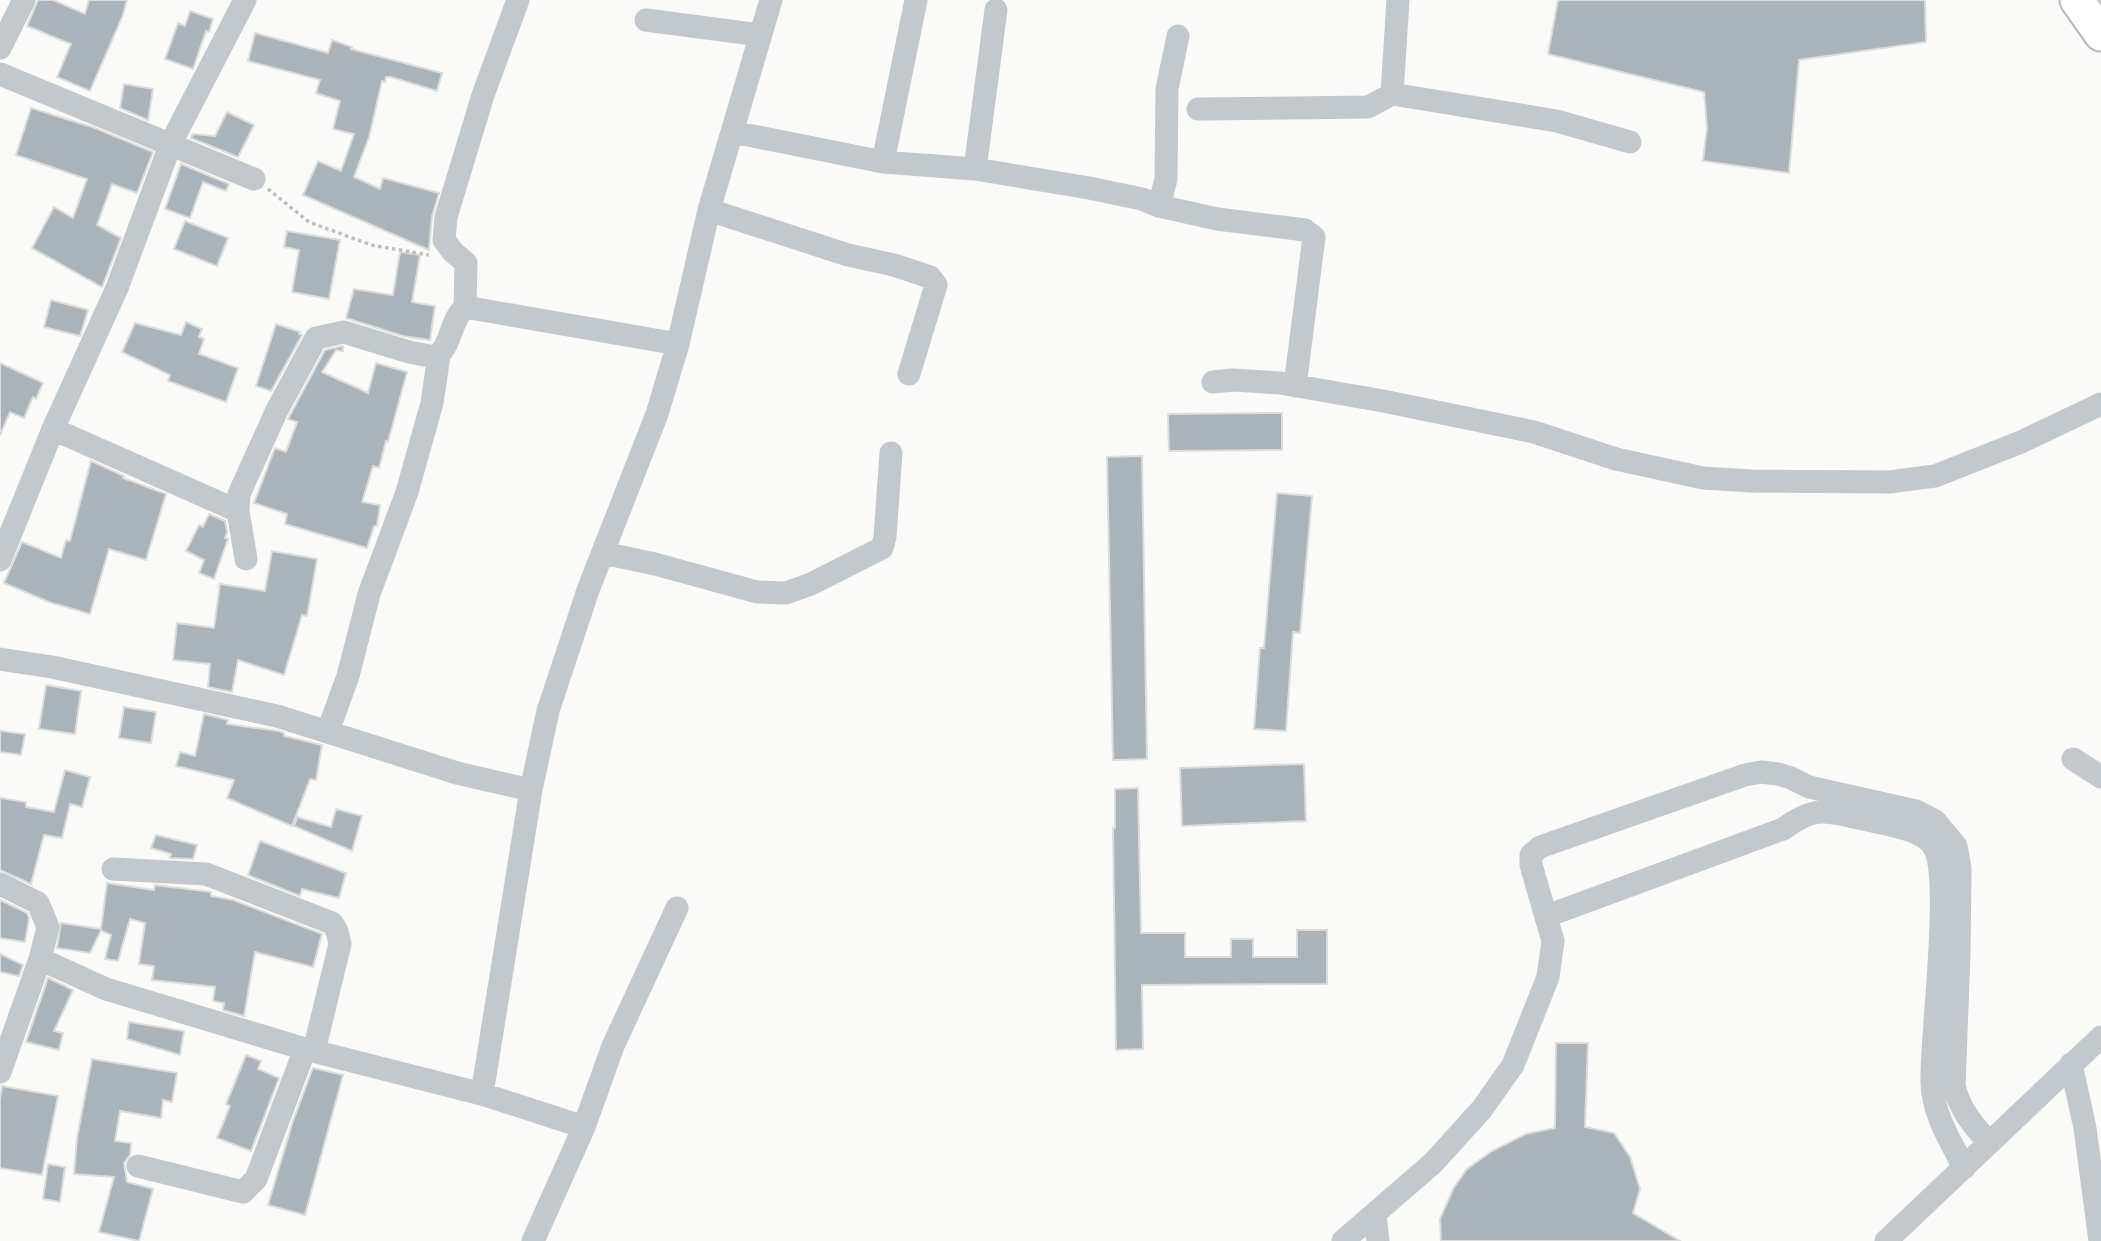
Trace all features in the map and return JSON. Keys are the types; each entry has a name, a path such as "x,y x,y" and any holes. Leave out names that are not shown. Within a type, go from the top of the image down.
{"highway":[{"path":"2077,0 2101,34"}],"street":[{"path":"0,48 24,0"},
{"path":"0,560 53,429 117,288 172,143 245,0"},
{"path":"246,559 237,511 239,494 254,458 316,338 344,332 431,358 444,350 458,314 465,307 466,263 444,240 446,217 483,95 518,0"},
{"path":"482,1094 531,790 548,711 588,590 657,414 678,344 709,210 771,0"},
{"path":"883,162 916,0"},
{"path":"1392,94 1398,0"},
{"path":"975,169 996,10"},
{"path":"646,20 760,35"},
{"path":"1160,206 1166,179 1167,89 1178,36"},
{"path":"0,74 254,179"},
{"path":"1198,109 1368,107 1392,94 1557,121 1630,142"},
{"path":"733,132 883,162 975,169 1102,190 1230,221 1305,230 1314,237 1295,386"},
{"path":"709,210 848,255 894,265 930,277 936,285 909,374"},
{"path":"465,307 678,344"},
{"path":"328,731 348,676 369,593 407,492 432,403 439,355"},
{"path":"1213,383 1233,380 1295,386 1479,419 1534,432 1616,459 1703,478 1752,481 1889,482 1935,476 2021,442 2101,404"},
{"path":"53,429 237,511"},
{"path":"603,553 655,564 757,592 786,593 799,589 882,548 891,453"},
{"path":"0,659 52,667 277,716 457,773 531,790"},
{"path":"2073,759 2101,777"},
{"path":"1349,1240 1433,1163 1482,1109 1513,1065 1524,1043 1548,977 1553,941 1531,865 1531,855 1540,846 1761,772 1791,778 1809,787 1916,811 1935,821 1956,846 1960,868 1954,1086 1958,1102 1967,1119 1989,1143"},
{"path":"1547,916 1783,829 1809,812 1831,813 1908,830 1932,843 1939,858 1941,892 1932,1083 1937,1118 1964,1168"},
{"path":"113,869 206,874 332,923 340,944 310,1050 256,1179 243,1192 138,1166"},
{"path":"0,884 38,903 48,927 40,959 0,1072"},
{"path":"533,1241 584,1127 613,1045 677,908"},
{"path":"40,959 106,989 310,1050 482,1094 584,1127"},
{"path":"1886,1241 2101,1037"},
{"path":"2071,1064 2085,1128 2100,1241"},
{"path":"1375,1214 1378,1241"}],"path":[{"path":"254,179 309,222 346,236 371,245 434,255 452,251"}],"building":[{"path":"38,0 53,0 85,14 89,0 127,0 90,91 57,77 71,44 27,26"},
{"path":"1558,0 1925,0 1926,42 1799,60 1789,173 1703,161 1707,127 1704,92 1548,54"},
{"path":"190,11 213,19 193,69 165,59 178,23 185,26"},
{"path":"255,33 328,53 332,40 352,47 351,49 442,73 437,91 391,77 386,77 385,82 382,81 369,137 354,177 380,189 383,178 439,193 432,216 429,250 303,195 318,161 341,171 354,134 333,129 340,101 316,93 320,80 248,61"},
{"path":"124,84 153,89 148,120 120,108"},
{"path":"31,108 95,128 153,152 137,193 112,184 97,225 121,238 102,287 32,248 54,207 73,218 87,179 16,155"},
{"path":"227,112 254,125 238,157 191,138 193,134 215,136"},
{"path":"181,164 229,184 226,191 203,182 190,218 165,209"},
{"path":"185,221 228,238 217,266 174,249"},
{"path":"287,231 340,240 329,299 292,292 299,250 284,247"},
{"path":"400,252 420,255 412,302 435,306 430,340 403,336 346,318 354,289 393,295"},
{"path":"51,300 88,310 80,336 44,327"},
{"path":"186,322 202,329 199,337 204,339 199,354 238,368 226,402 168,381 170,375 122,352 135,323 181,335"},
{"path":"276,324 302,335 271,391 256,386"},
{"path":"343,346 343,351 336,350 322,372 368,393 376,363 407,372 379,468 373,466 362,502 380,505 377,526 374,526 367,548 285,524 287,514 254,503 275,448 286,452 297,422 288,419 325,350"},
{"path":"0,363 43,383 36,399 33,397 24,418 10,412 0,435"},
{"path":"1282,413 1282,450 1169,451 1168,414"},
{"path":"1142,456 1147,759 1113,760 1107,457"},
{"path":"91,461 124,476 123,478 166,494 146,560 109,549 90,614 49,602 4,583 22,542 61,558 66,540 70,541"},
{"path":"1277,493 1312,496 1300,633 1293,632 1286,731 1254,729"},
{"path":"209,514 225,521 225,538 228,539 214,579 199,573 204,560 186,551 199,525 203,527"},
{"path":"272,551 317,559 307,616 302,615 284,675 238,660 232,692 208,687 210,664 173,660 177,623 214,628 220,584 265,591"},
{"path":"46,685 81,691 75,734 39,729"},
{"path":"124,707 156,712 151,743 119,738"},
{"path":"204,714 228,720 227,724 279,731 284,733 284,736 322,745 316,780 310,779 292,826 227,798 234,780 176,766 180,752 195,756"},
{"path":"0,731 25,734 21,755 0,752"},
{"path":"1304,764 1306,821 1182,826 1180,768"},
{"path":"65,770 90,777 82,807 70,804 62,838 44,835 31,884 0,870 0,798 26,802 26,807 54,812"},
{"path":"1138,788 1141,933 1185,933 1185,957 1231,957 1231,939 1253,939 1253,957 1297,957 1297,930 1327,930 1327,984 1142,985 1143,1049 1116,1050 1113,828 1115,789"},
{"path":"336,809 362,816 352,851 294,826 297,817 331,827"},
{"path":"156,835 197,845 193,859 170,858 171,854 151,848"},
{"path":"260,841 346,873 339,898 302,889 300,896 248,875"},
{"path":"107,883 154,890 155,885 211,892 211,896 233,900 322,934 313,967 255,952 244,1016 223,1010 224,1003 213,1001 215,987 152,980 154,966 139,964 145,923 130,919 118,961 105,959 111,935 101,930 90,953 57,948 61,923 101,929"},
{"path":"0,900 27,913 29,918 25,942 0,938"},
{"path":"0,954 23,965 19,976 0,972"},
{"path":"48,978 73,990 54,1031 63,1033 59,1050 26,1042"},
{"path":"129,1022 184,1031 180,1055 127,1039"},
{"path":"1556,1043 1588,1043 1585,1127 1614,1133 1630,1157 1640,1189 1633,1213 1680,1241 1441,1241 1440,1219 1453,1189 1467,1169 1492,1151 1526,1134 1555,1128"},
{"path":"246,1055 261,1061 258,1069 279,1078 251,1151 217,1138 230,1106 226,1104"},
{"path":"92,1059 177,1073 172,1102 163,1100 161,1118 120,1111 115,1141 131,1143 130,1155 124,1163 127,1182 153,1189 139,1241 99,1232 114,1177 74,1174 77,1138"},
{"path":"313,1068 343,1075 305,1215 268,1205 293,1121"},
{"path":"2,1086 58,1096 42,1175 0,1168"},
{"path":"48,1164 65,1167 60,1202 43,1199"}]}
